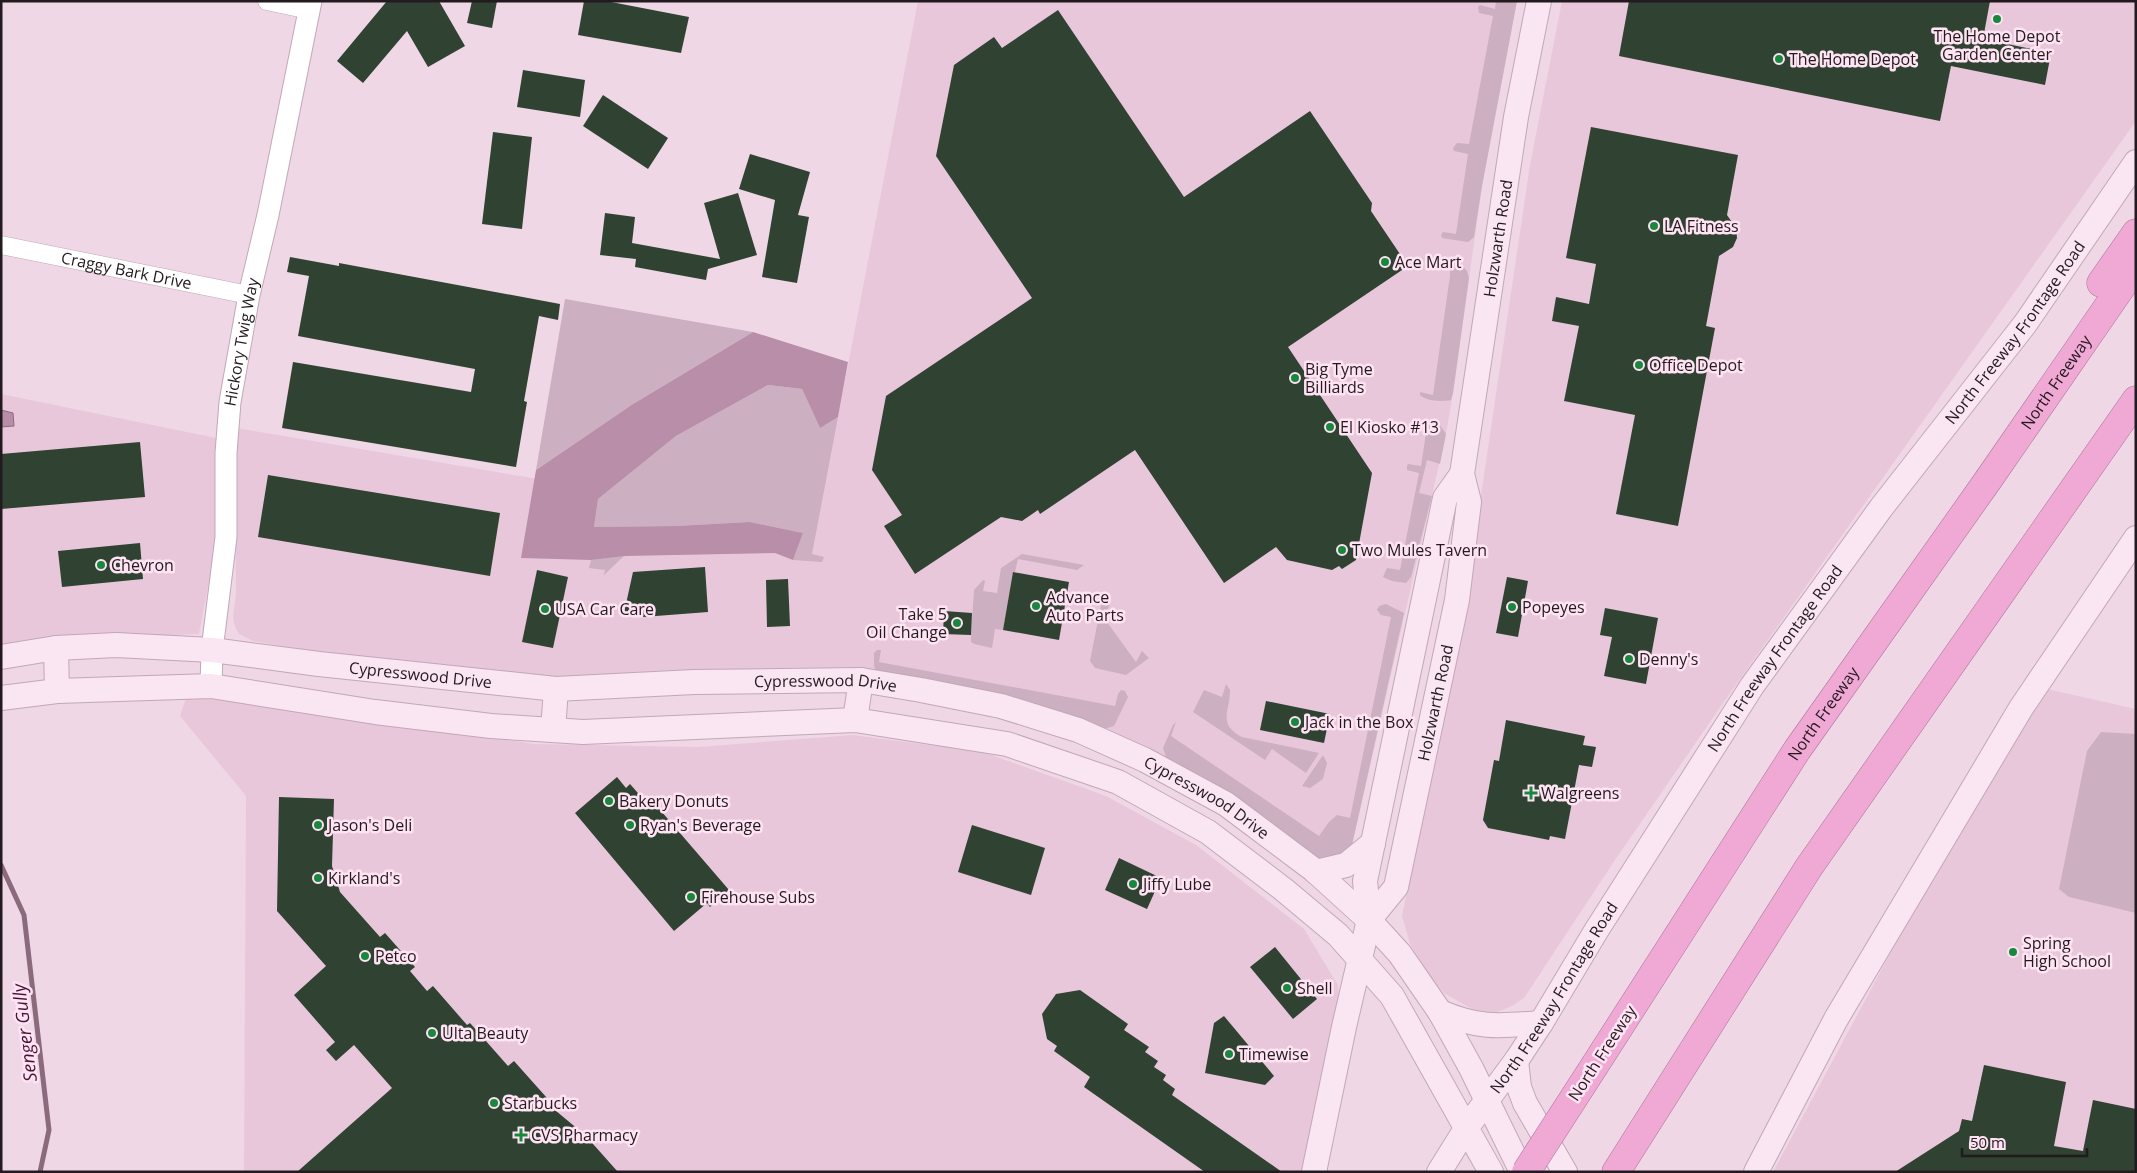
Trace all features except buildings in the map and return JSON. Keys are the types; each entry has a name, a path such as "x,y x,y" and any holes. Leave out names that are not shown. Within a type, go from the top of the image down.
{"highway":[{"path":"2036,409 2038,375 2136,233"},
{"name":"North Freeway","path":"1526,1172 1797,750 1986,483 2136,266"},
{"path":"1616,1172 1809,867 2136,400"},
{"path":"1998,599 2136,431"}],"main road":[{"name":"Holzwarth Road","path":"1369,920 1396,888 1457,600 1469,502 1462,474 1516,117 1539,1"},
{"name":"North Freeway Frontage Road","path":"1439,1172 1467,1127 1487,1102 1541,1023 1596,930 1752,686 1881,508 2025,324 2136,162"},
{"name":"Holzwarth Road","path":"1314,1172 1359,958 1369,920 1365,881 1445,498 1462,474"},
{"path":"1756,1172 1836,1019 2010,725 2136,538"},
{"name":"Cypresswood Drive","path":"1,657 56,648 116,645 212,650 319,664 556,689 694,682 861,680 1001,706 1086,733 1145,760 1226,804 1316,872 1369,920 1400,954 1440,1012 1472,1068 1522,1172"},
{"path":"56,648 57,691"},
{"path":"855,720 861,680"},
{"name":"Cypresswood Drive","path":"1,698 57,691 211,686 375,712 491,726 584,732 855,720 1007,744 1118,782 1208,832 1283,888 1338,935 1392,996 1491,1172"},
{"path":"553,730 556,689"},
{"path":"1316,872 1346,865 1372,843"},
{"path":"1440,1012 1458,1020 1487,1026 1541,1023"},
{"path":"1516,1061 1520,1087 1525,1103 1565,1172"}],"street":[{"path":"267,1 310,5"},
{"name":"Hickory Twig Way","path":"211,686 212,650 226,537 226,427 250,295 310,5"},
{"name":"Craggy Bark Drive","path":"1,245 250,295"}],"shaded area":[{"path":"918,1 1517,1 1482,186 1446,434 1352,845 1347,854 988,693 526,678 429,670 253,641 239,634 235,627 233,618 236,593 235,481 237,428 538,479 838,417"},
{"path":"1496,1 1517,1 1474,237 1468,242 1442,238 1443,232 1456,234 1468,154 1454,151 1453,148 1457,143 1469,144 1493,16 1479,13 1478,7 1480,5 1495,9"},
{"path":"1562,1 2136,1 2136,121 1721,706 1613,863 1524,998 1512,1006 1492,1014 1477,1012 1444,993 1431,977 1410,944 1402,916 1461,630 1530,165"},
{"path":"1438,260 1459,262 1467,271 1469,278 1453,393 1451,400 1443,401 1430,400 1420,395 1420,392 1433,395 1450,276 1450,267 1437,265"},
{"path":"565,299 753,332 633,404 536,470"},
{"path":"753,332 848,362 838,417 820,428 802,389 768,385 676,436 598,499 594,527 676,526 750,522 803,533 793,560 775,553 625,556 591,560 521,558 536,470 633,404"},
{"path":"768,385 802,389 820,428 838,417 812,554 824,557 822,562 793,560 803,533 750,522 676,526 594,527 598,499 676,436"},
{"path":"1,394 216,438 217,539 199,634 75,638 1,648"},
{"path":"1,410 13,413 14,426 1,427"},
{"path":"1416,421 1439,424 1446,434 1440,464 1427,460 1419,493 1432,496 1411,577 1406,583 1392,581 1383,577 1387,568 1400,570 1419,473 1407,470 1407,466 1408,464 1421,466 1427,427 1414,424"},
{"path":"1022,554 1084,565 1077,570 1018,559 1015,572 1013,572 1003,630 995,629 992,648 974,644 971,642 971,635 974,590 983,580 985,581 983,591 997,593 1001,568"},
{"path":"624,556 604,575 605,570 589,568 591,560"},
{"path":"1106,599 1110,604 1104,618 1136,662 1142,651 1149,658 1126,675 1095,668 1090,661 1102,600"},
{"path":"1386,604 1404,613 1352,845 1338,860 1316,859 1167,760 1163,748 1176,722 1171,736 1319,836 1329,822 1337,815 1350,818 1391,617 1381,615 1377,610 1379,606"},
{"path":"877,650 881,650 879,662 1115,706 1121,690 1125,691 1128,697 1114,726 1101,730 876,671 874,653"},
{"path":"1226,684 1230,690 1227,722 1234,732 1242,737 1319,753 1306,773 1272,749 1265,760 1193,712 1204,690 1222,697"},
{"name":"Spring High School","path":"2047,689 2136,709 2136,1172 1773,1172 1913,911"},
{"path":"188,692 534,744 698,747 853,735 983,752 1106,796 1196,845 1304,929 1338,985 1339,1003 1307,1172 244,1172 246,796 180,716"},
{"path":"2101,732 2136,734 2136,913 2069,897 2059,889 2087,751"},
{"path":"1323,755 1327,763 1323,779 1310,788 1302,786"}],"waterway":[{"name":"Senger Gully","path":"1,865 24,915 49,1130 40,1172"}],"place":[{"name":"The Home Depot Garden Center","path":"1997,19"},
{"name":"The Home Depot","path":"1779,59"},
{"name":"LA Fitness","path":"1654,226"},
{"name":"Ace Mart","path":"1385,262"},
{"name":"Office Depot","path":"1639,365"},
{"name":"Big Tyme Billiards","path":"1295,378"},
{"name":"El Kiosko #13","path":"1330,427"},
{"name":"Two Mules Tavern","path":"1342,550"},
{"name":"Chevron","path":"101,565"},
{"name":"Advance Auto Parts","path":"1036,606"},
{"name":"Popeyes","path":"1512,607"},
{"name":"USA Car Care","path":"545,609"},
{"name":"Take 5 Oil Change","path":"957,623"},
{"name":"Denny's","path":"1629,659"},
{"name":"Jack in the Box","path":"1295,722"},
{"name":"Walgreens","path":"1531,793"},
{"name":"Bakery Donuts","path":"609,801"},
{"name":"Jason's Deli","path":"318,825"},
{"name":"Ryan's Beverage","path":"630,825"},
{"name":"Kirkland's","path":"318,878"},
{"name":"Jiffy Lube","path":"1133,884"},
{"name":"Firehouse Subs","path":"691,897"},
{"name":"Spring High School","path":"2013,952"},
{"name":"Petco","path":"365,956"},
{"name":"Shell","path":"1287,988"},
{"name":"Ulta Beauty","path":"432,1033"},
{"name":"Timewise","path":"1229,1054"},
{"name":"Starbucks","path":"494,1103"},
{"name":"CVS Pharmacy","path":"521,1135"}]}
